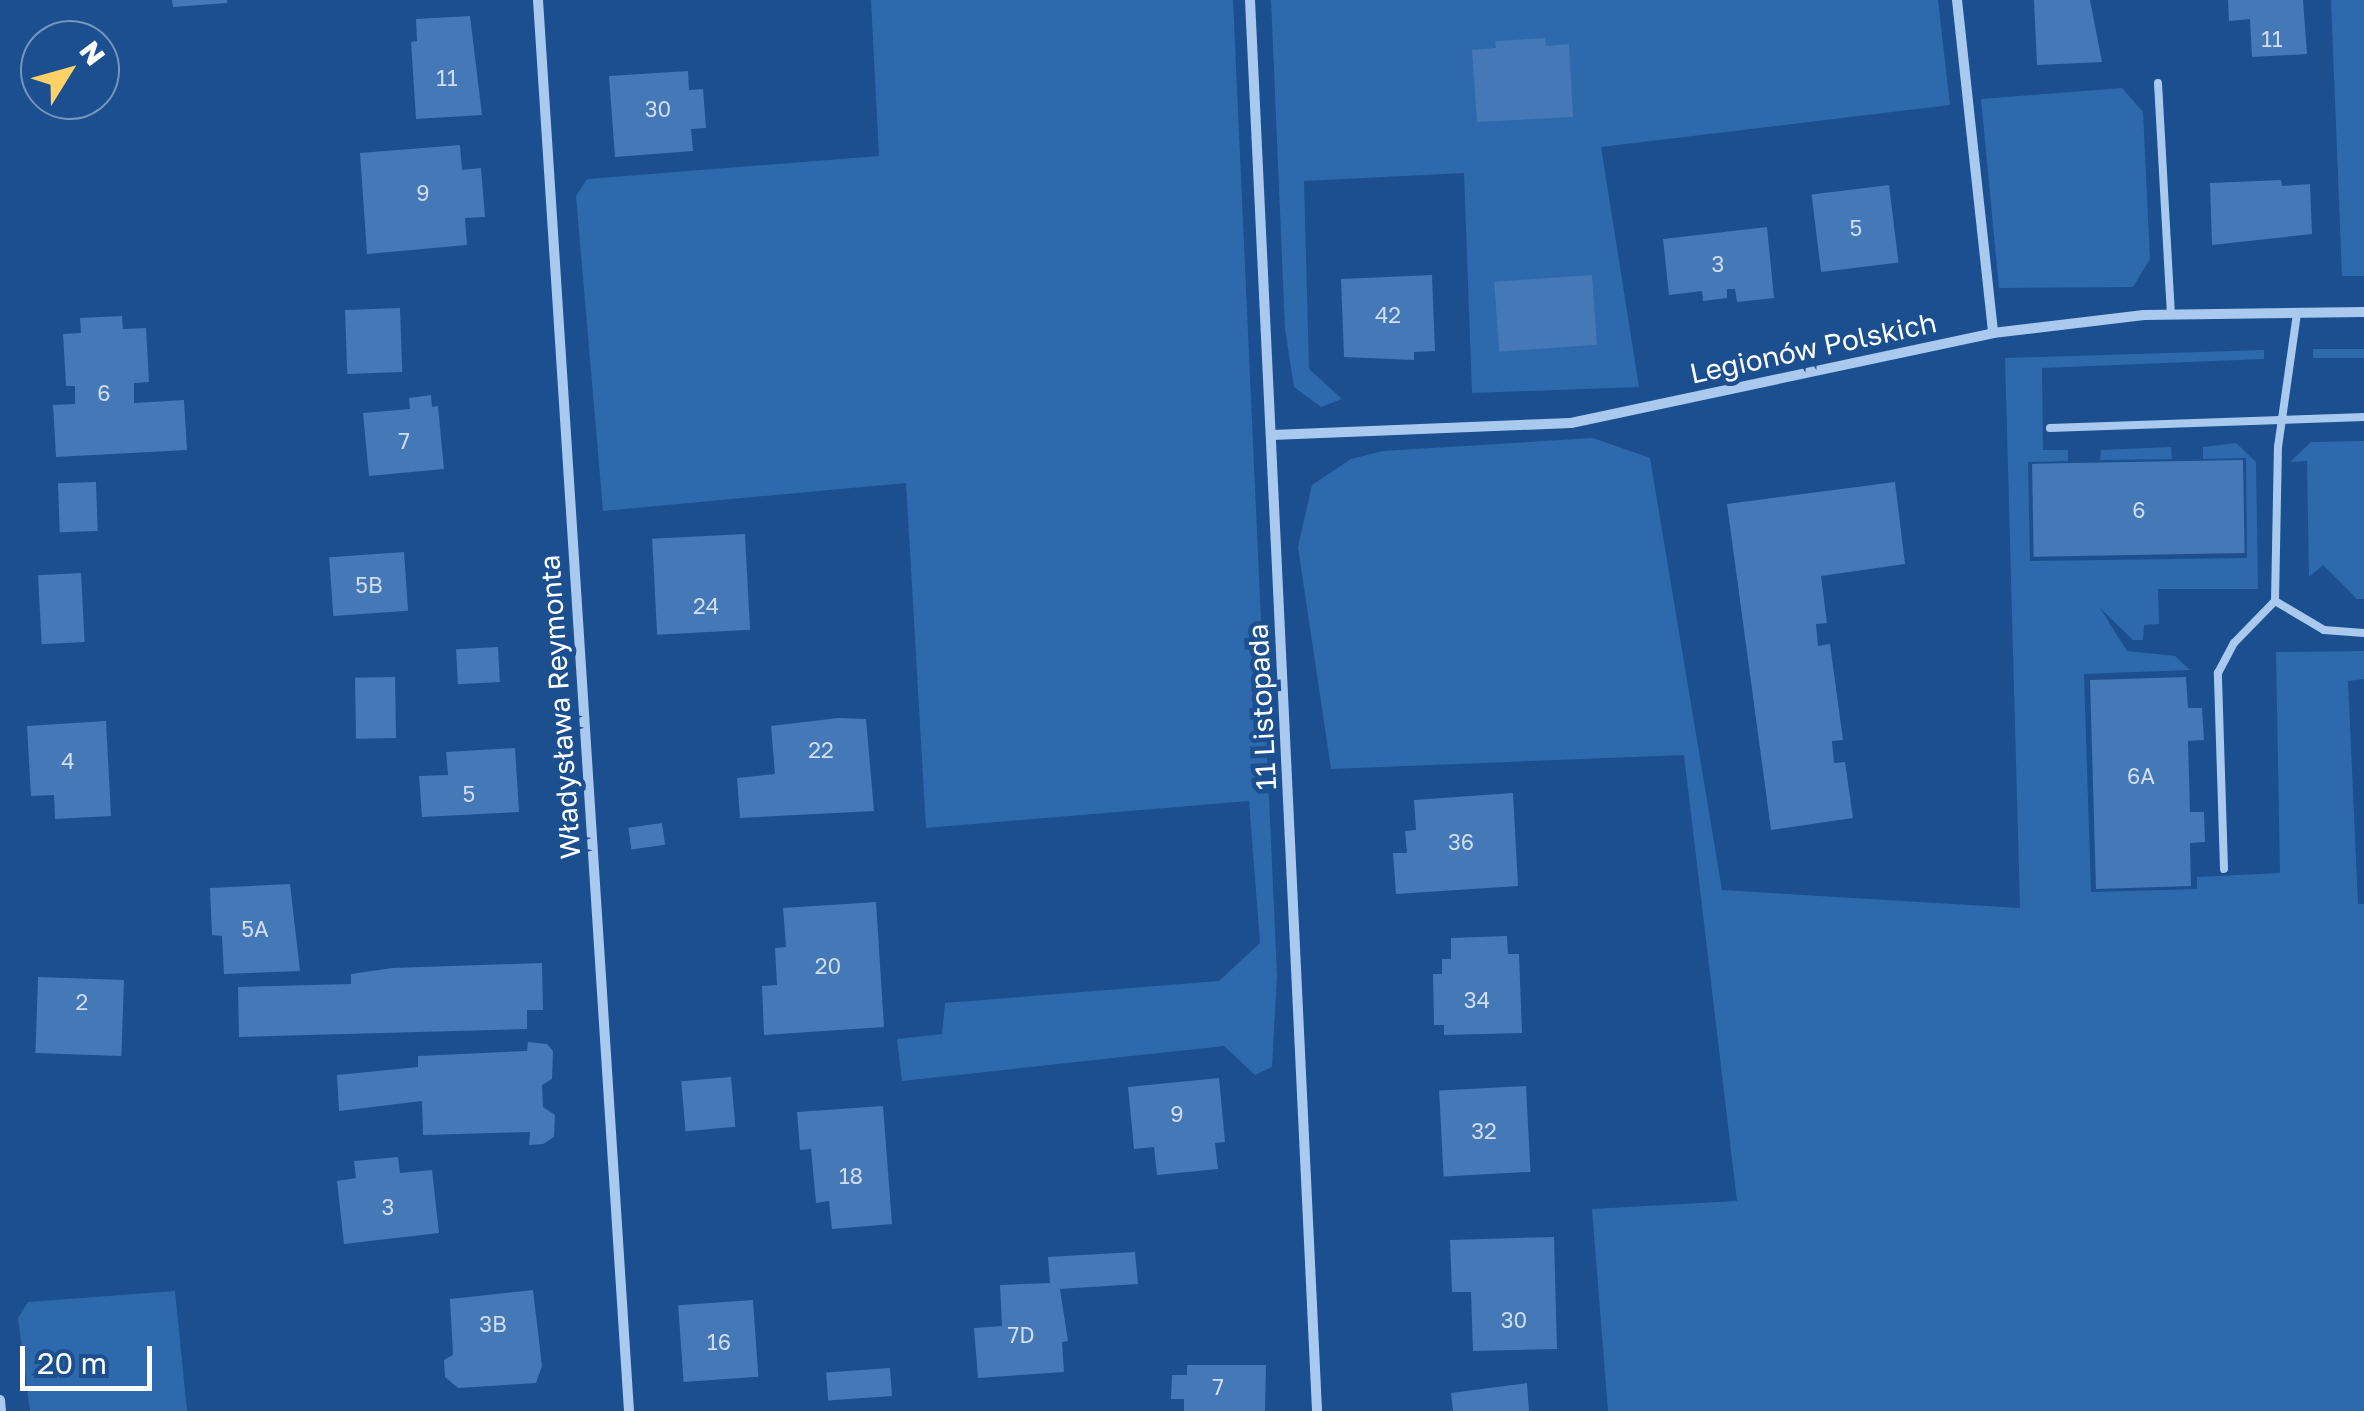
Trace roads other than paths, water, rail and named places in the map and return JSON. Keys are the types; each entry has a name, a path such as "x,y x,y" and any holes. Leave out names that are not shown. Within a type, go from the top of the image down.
{"street":[{"name":"Władysława Reymonta","path":"538,0 629,1411"},
{"name":"11 Listopada","path":"1250,0 1317,1411"},
{"path":"1957,0 1994,333"},
{"name":"Legionów Polskich","path":"1272,434 1571,423 1994,333 2170,314 2364,312"},
{"path":"0,1400 1,1411"}],"lane":[{"path":"2158,83 2170,314"},
{"path":"2224,869 2218,673 2234,643 2275,601 2283,422 2297,313"},
{"path":"2050,428 2364,417"},
{"path":"2275,601 2324,630 2364,633"}]}
